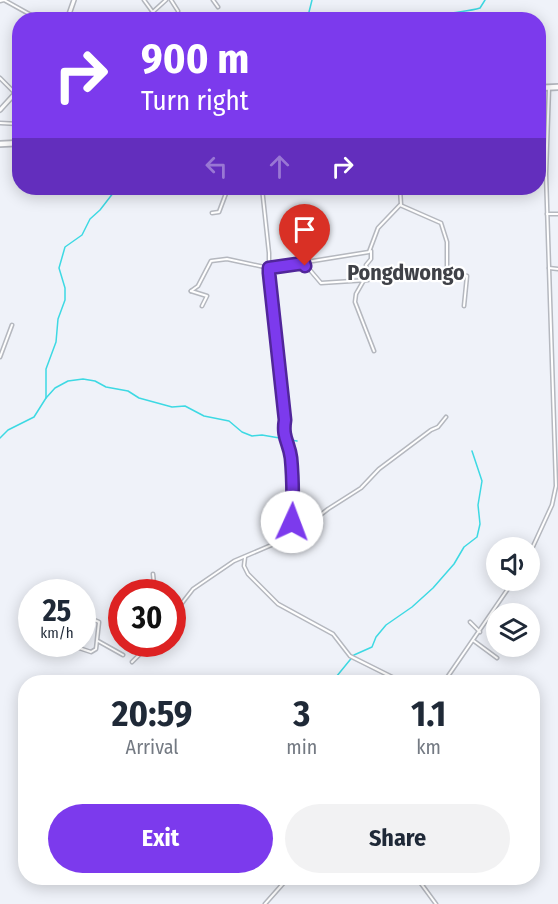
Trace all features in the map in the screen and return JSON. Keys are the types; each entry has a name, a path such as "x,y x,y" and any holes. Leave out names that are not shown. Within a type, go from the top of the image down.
{"main road":[{"path":"549,88 558,87"}],"street":[{"path":"0,1 4,0 26,12"},
{"path":"144,0 152,11 165,0"},
{"path":"171,0 178,11"},
{"path":"213,0 218,7"},
{"path":"0,78 12,90"},
{"path":"537,537 552,505 556,486 547,214 546,142 549,88"},
{"path":"0,110 12,96"},
{"path":"212,213 219,213 225,195"},
{"path":"263,195 275,343 285,420 283,436 290,453 293,481 291,537"},
{"path":"304,263 321,283 368,280 366,265 371,259 378,228 401,204 400,195"},
{"path":"401,204 441,224 447,242 447,270 467,276 464,306"},
{"path":"547,214 558,214"},
{"path":"202,306 207,296 191,291 198,286 211,261 227,259 269,268 371,251"},
{"path":"549,268 558,269"},
{"path":"364,280 355,302 374,351"},
{"path":"0,357 12,325"},
{"path":"553,383 558,385"},
{"path":"186,598 193,589 245,556 291,537 361,488 379,469 438,427 446,417"},
{"path":"245,556 244,566 248,574 277,603 333,634 350,656 388,675"},
{"path":"153,574 154,579"},
{"path":"449,675 507,591"},
{"path":"96,621 99,622 96,645"},
{"path":"470,622 480,632"},
{"path":"98,641 108,647"},
{"path":"474,641 497,658"},
{"path":"132,662 137,657"},
{"path":"266,904 282,885"},
{"path":"422,885 436,904"}],"waterway":[{"path":"309,12 312,0"},
{"path":"459,12 480,8 485,0"},
{"path":"0,438 8,430 34,417 46,398 46,369 56,342 58,319 65,300 65,288 59,268 65,247 82,235 90,219 112,195"},
{"path":"46,398 55,388 68,381 83,379 95,381 106,387 128,391 139,398 172,407 185,406 204,416 229,421 242,432 252,436 262,435 297,441"},
{"path":"338,675 354,655 372,647 376,637 386,625 412,607 433,588 454,564 464,547 477,537 480,524 478,505 482,481 472,451"}],"district":[{"name":"Pongdwongo","path":"406,272"}],"route":[{"path":"292,522 293,481 290,453 283,436 285,420 275,343 269,268 304,263 305,266"}]}
